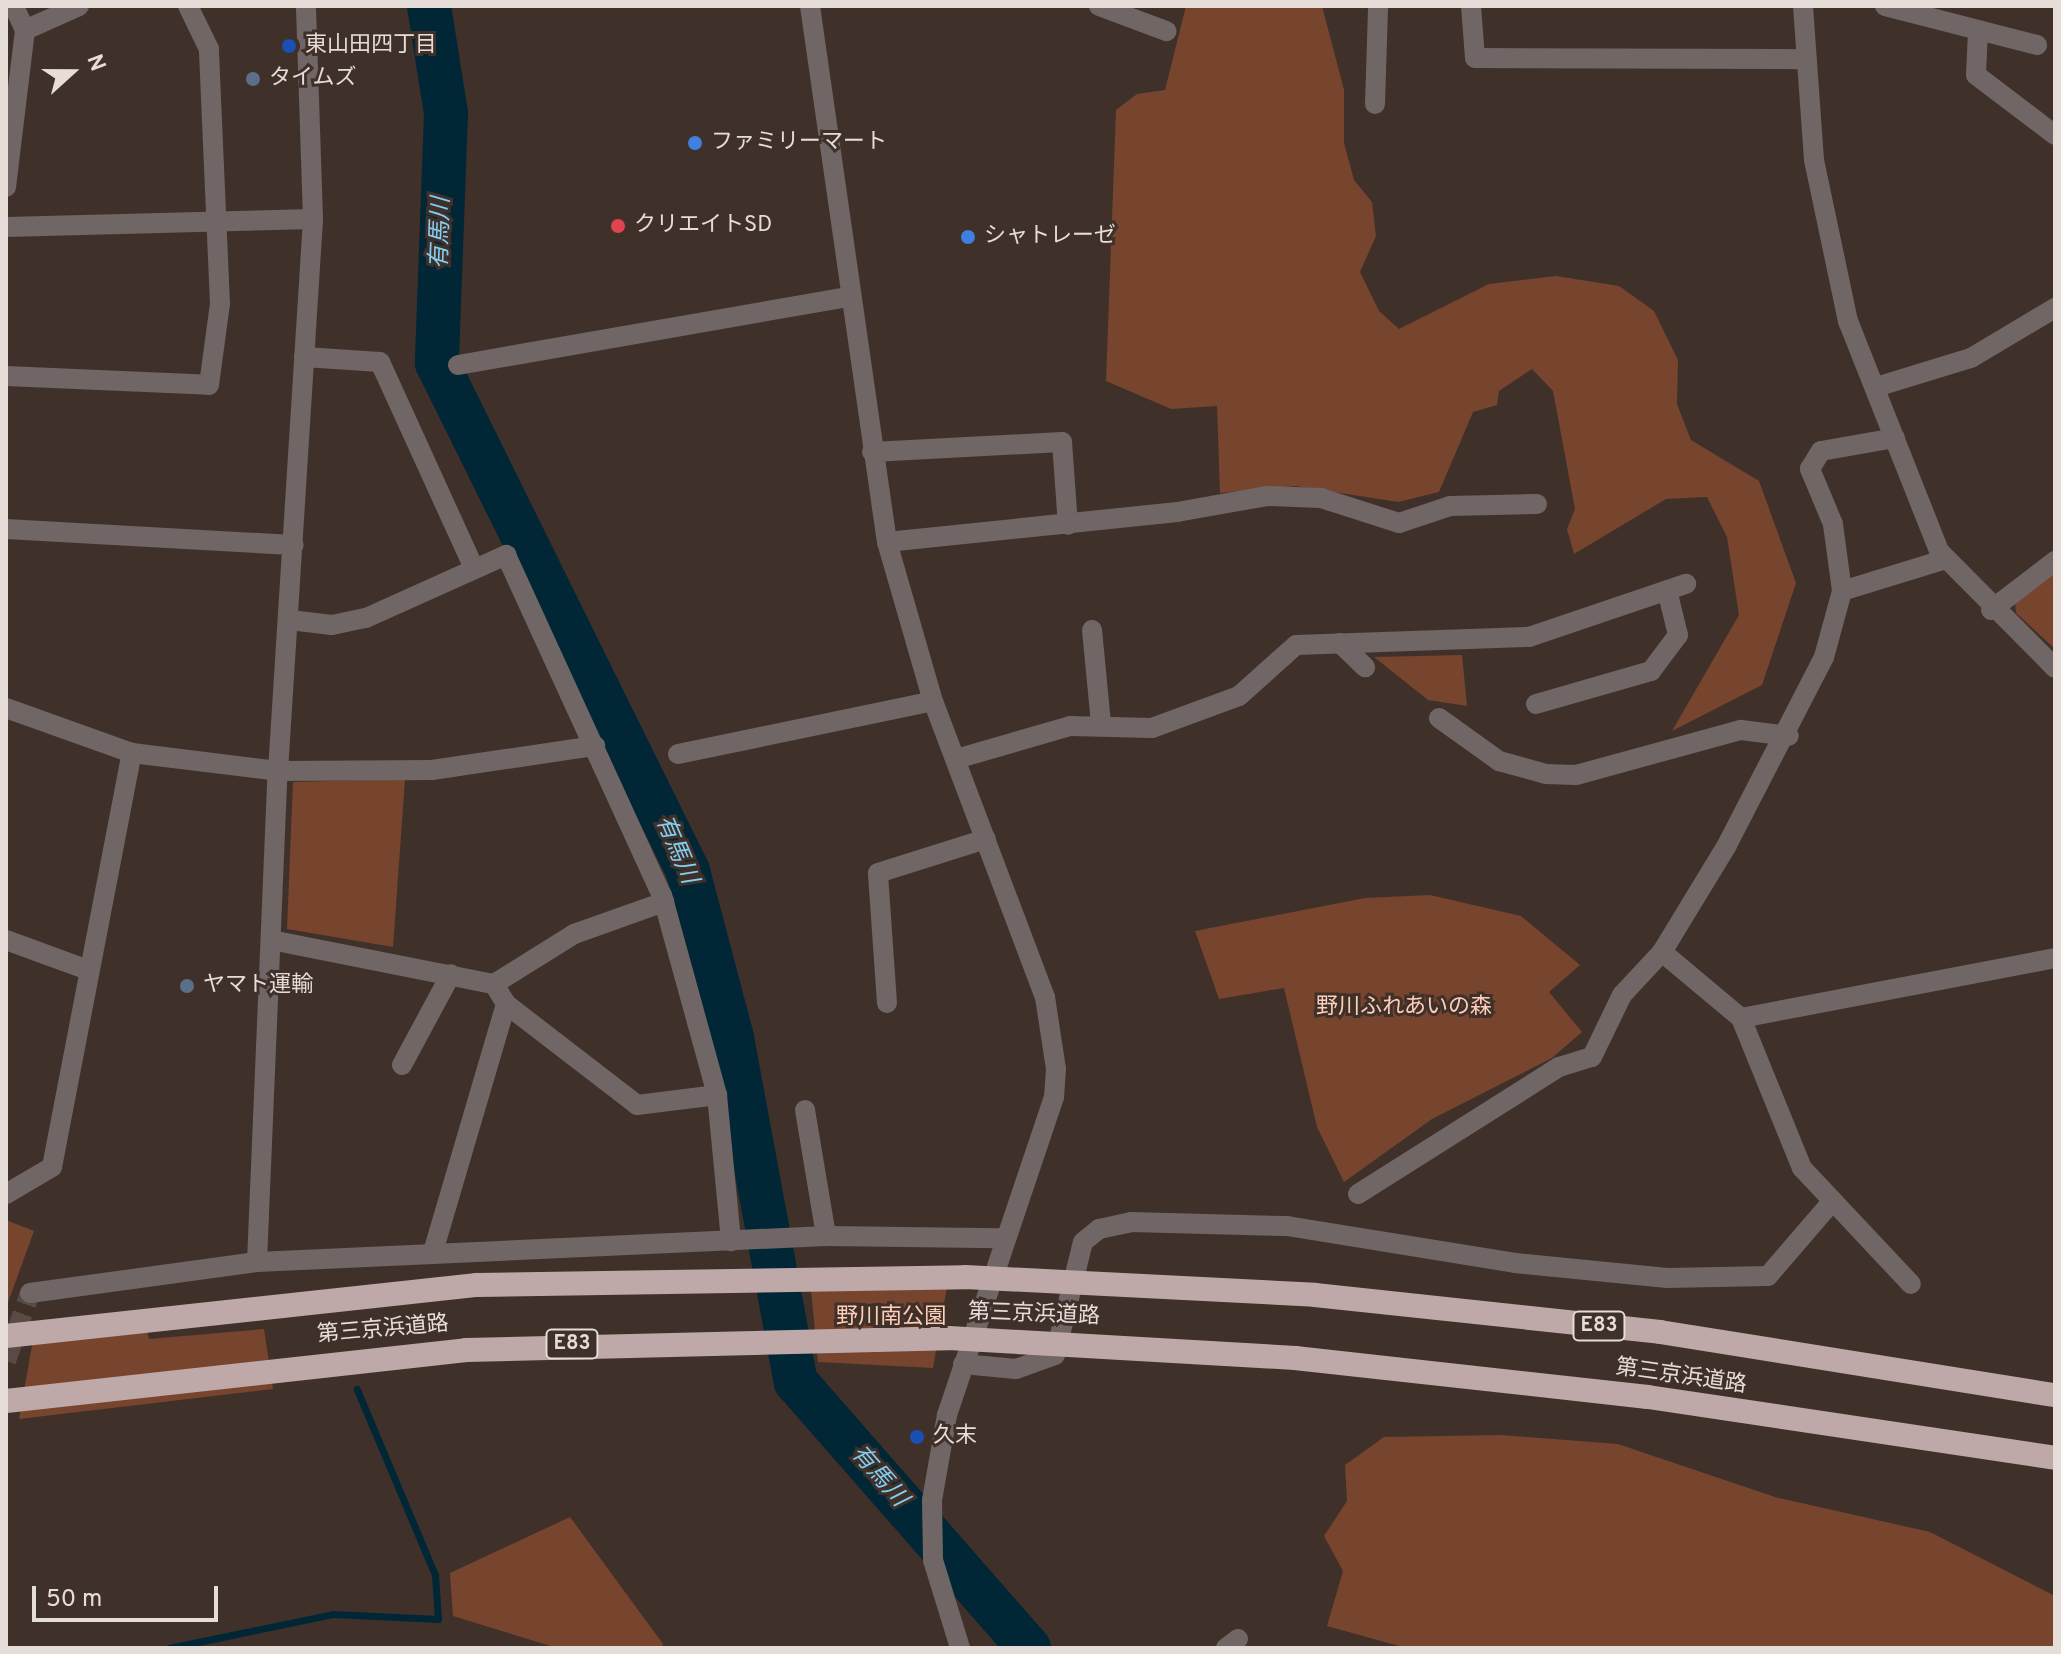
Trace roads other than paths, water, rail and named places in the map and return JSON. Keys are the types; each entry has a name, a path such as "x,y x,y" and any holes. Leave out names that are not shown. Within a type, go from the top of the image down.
{"highway":[{"name":"第三京浜道路","path":"6,1336 289,1301 607,1278 1140,1283 1660,1332 2055,1395"},
{"name":"第三京浜道路","path":"6,1401 299,1363 584,1344 949,1338 1141,1345 1648,1397 2055,1458"}],"street":[{"path":"6,187 25,30 14,6"},
{"path":"25,30 79,6"},
{"path":"6,376 209,385 220,304 209,49 188,6"},
{"path":"257,1262 276,941 278,771 290,620 313,219 306,6"},
{"path":"810,6 847,297 887,542 933,701 1045,997 1056,1069 1054,1097 1001,1238 963,1364 932,1500 933,1560 960,1648"},
{"path":"1099,6 1166,31"},
{"path":"1375,104 1378,6"},
{"path":"1471,6 1475,58 1804,59"},
{"path":"1803,6 1804,59 1827,246 1895,438 1946,559 1991,610 2055,668"},
{"path":"1885,6 2037,45"},
{"path":"1978,31 1976,75 2055,135"},
{"path":"6,227 313,219"},
{"path":"458,365 847,297"},
{"path":"1876,387 1971,358 2055,308"},
{"path":"304,357 380,362 474,568"},
{"path":"1358,1194 1559,1067 1592,1057 1622,995 1662,952 1789,736 1824,657 1842,591 1833,524 1810,469 1821,451 1895,438"},
{"path":"872,452 1062,442 1068,525"},
{"path":"887,542 1068,525 1267,496 1321,498 1399,523 1450,506 1537,504"},
{"path":"6,529 294,545"},
{"path":"290,620 332,625 366,618 506,555 664,902 717,1095 731,1241"},
{"path":"1842,591 1946,559"},
{"path":"1991,610 2055,561"},
{"path":"956,759 1101,724 1152,728 1239,696 1296,645 1529,637 1676,587 1678,635 1651,671 1536,704"},
{"path":"1092,630 1101,724"},
{"path":"1340,643 1365,667"},
{"path":"678,754 933,701"},
{"path":"6,708 132,753 278,771 432,770 595,746"},
{"path":"1439,718 1499,761 1546,774 1576,775 1741,730 1789,736"},
{"path":"6,1194 52,1167 132,753"},
{"path":"887,1003 878,873 986,839"},
{"path":"276,941 494,984 574,934 664,902"},
{"path":"6,940 88,970"},
{"path":"1662,952 1741,1018 1802,1168 1830,1204 1911,1284"},
{"path":"1741,1018 2055,958"},
{"path":"402,1065 451,974"},
{"path":"494,984 506,1004 637,1105 717,1095"},
{"path":"433,1252 506,1004"},
{"path":"805,1110 826,1236"},
{"path":"963,1364 1016,1369 1055,1355 1083,1242 1099,1229 1131,1222 1287,1226 1515,1263 1667,1278 1768,1276 1830,1204"},
{"path":"30,1293 257,1262 433,1252 826,1236 1001,1238"}],"waterway":[{"name":"有馬川","path":"429,6 446,113 437,363 688,871 732,1038 796,1382 1029,1648"},
{"path":"169,1648 333,1614 438,1619 435,1575 357,1389"}],"tunnel":[{"path":"6,1361 30,1293"}],"place":[{"name":"東山田四丁目","path":"289,46"},
{"name":"タイムズ","path":"253,79"},
{"name":"ファミリーマート","path":"695,143"},
{"name":"クリエイトSD","path":"618,226"},
{"name":"シャトレーゼ","path":"968,237"},
{"name":"ヤマト運輸","path":"187,986"},
{"name":"久末","path":"917,1437"}],"park label":[{"name":"野川ふれあいの森","path":"1404,1008"},
{"name":"野川南公園","path":"891,1318"}]}
